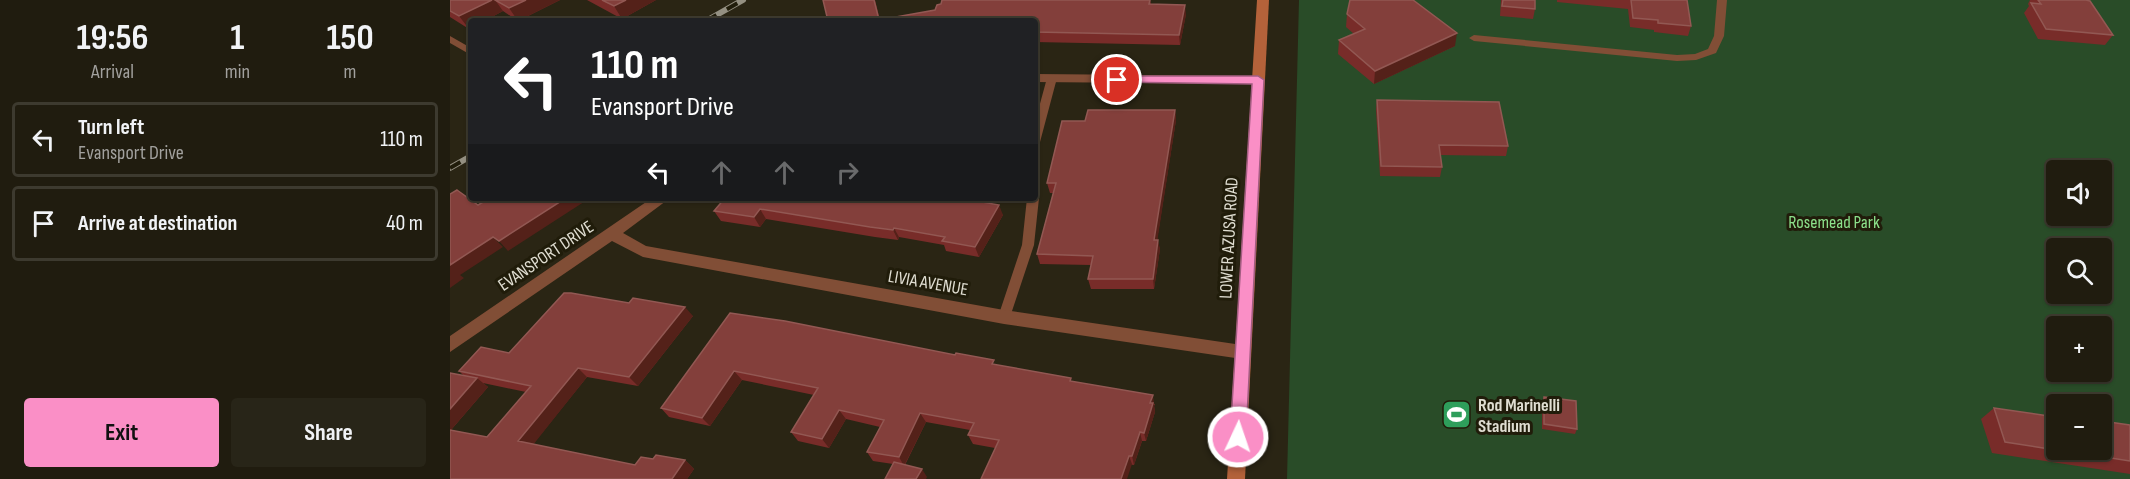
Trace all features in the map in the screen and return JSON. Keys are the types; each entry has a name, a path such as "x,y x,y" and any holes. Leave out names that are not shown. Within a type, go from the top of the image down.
{"main road":[{"name":"LOWER AZUSA ROAD","path":"1236,479 1263,0"}],"street":[{"path":"1038,78 1258,80"},
{"name":"EVANSPORT DRIVE","path":"450,345 659,201"},
{"name":"LIVIA AVENUE","path":"612,234 643,251 1004,317 1242,352"}],"lane":[{"path":"1474,38 1677,58 1696,57 1712,51 1719,36 1722,0"},
{"path":"450,39 468,50"},
{"path":"1038,131 1052,78"},
{"path":"1004,317 1028,245 1033,201"}],"green space":[{"name":"Rosemead Park","path":"1299,0 2130,0 2130,479 1287,479"}],"building":[{"path":"450,0 492,0 459,16 450,11"},
{"path":"495,0 526,0 509,8"},
{"path":"602,0 626,0 614,6"},
{"path":"823,0 874,0 878,18 827,18"},
{"path":"942,0 1150,0 1149,4 1185,5 1179,35 1038,32 1038,18 890,18 935,10"},
{"path":"1350,0 1413,0 1457,33 1375,71 1339,40 1365,29 1347,14"},
{"path":"1503,0 1535,0 1535,9 1502,6"},
{"path":"1631,0 1687,0 1691,26 1633,18"},
{"path":"2038,0 2090,1 2113,35 2046,29 2031,3 2041,4"},
{"path":"1377,100 1499,102 1508,146 1439,145 1442,167 1381,166"},
{"path":"1088,110 1175,110 1154,240 1158,240 1153,279 1088,279 1093,256 1037,254 1056,183 1047,183 1062,121 1085,121"},
{"path":"457,190 468,198 468,201 478,205 485,201 561,201 499,241 493,237 450,265 450,194"},
{"path":"722,201 982,201 999,205 975,247 942,241 945,237 760,209 754,217 714,211"},
{"path":"564,293 629,303 633,298 685,307 629,377 578,368 518,441 635,465 641,457 653,459 656,455 685,460 672,479 450,479 450,430 487,437 531,386 459,371 481,347 509,353"},
{"path":"730,313 785,321 955,355 956,353 994,360 992,364 1071,378 1070,381 1153,395 1150,403 1153,403 1144,433 1140,432 1121,479 981,479 999,440 968,435 974,423 920,413 899,457 867,452 884,420 839,410 822,439 791,432 818,388 734,371 702,418 661,408"},
{"path":"450,373 477,378 450,409"},
{"path":"1544,397 1576,401 1577,429 1544,424"},
{"path":"1994,408 2046,416 2046,448 2005,442"},
{"path":"2112,422 2130,425 2130,461 2112,458"},
{"path":"894,462 922,469 916,479 885,479"}],"railway":[{"path":"711,18 743,0"},
{"path":"450,168 468,158"}],"place":[{"name":"Rod Marinelli Stadium","path":"1457,415"}],"route":[{"path":"1117,80 1258,80 1238,437"}]}
